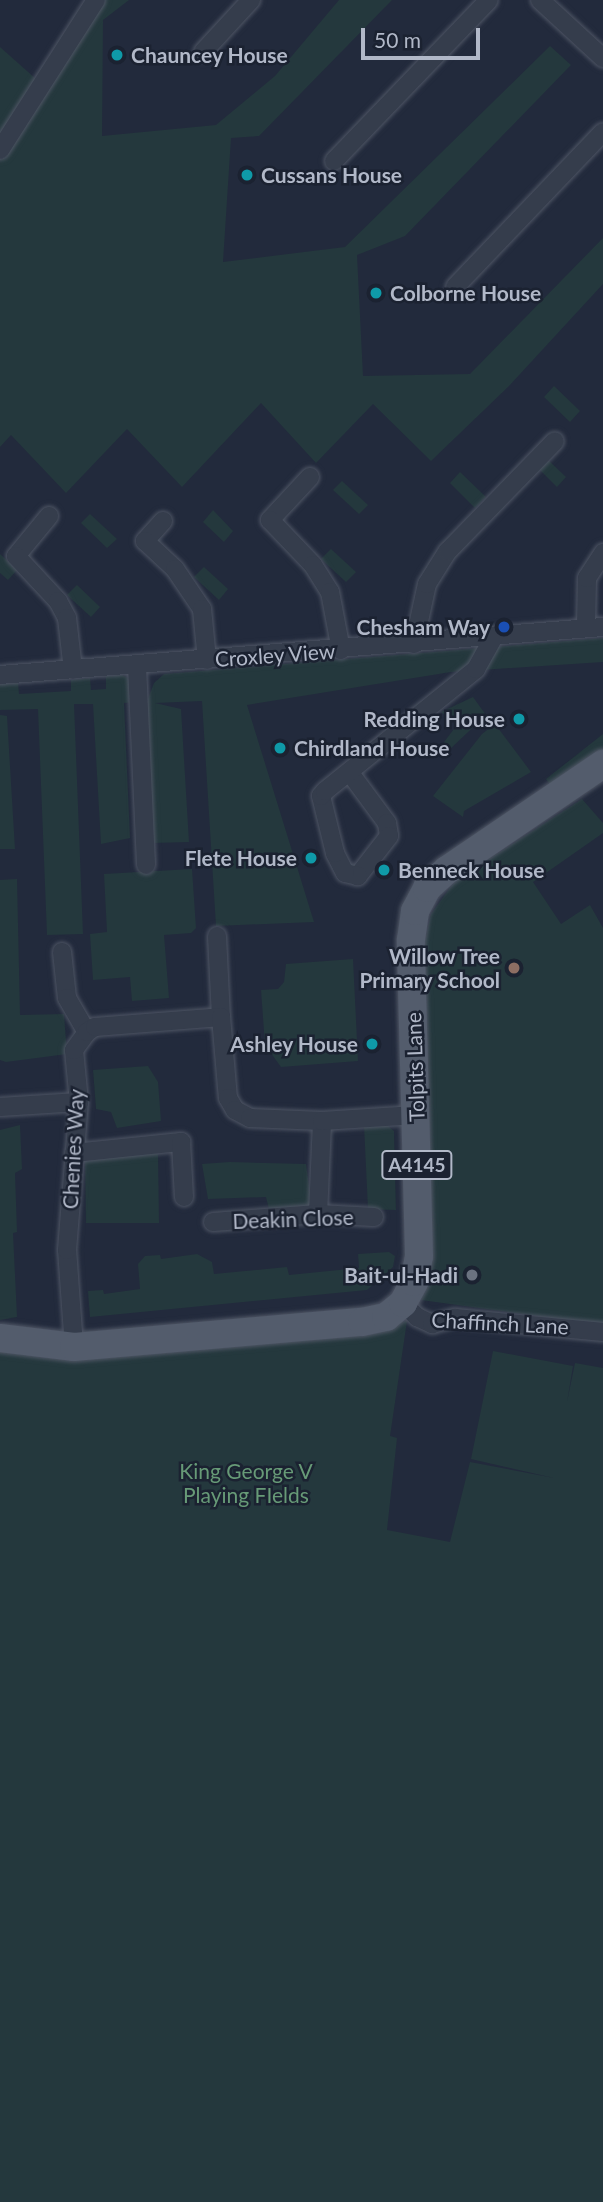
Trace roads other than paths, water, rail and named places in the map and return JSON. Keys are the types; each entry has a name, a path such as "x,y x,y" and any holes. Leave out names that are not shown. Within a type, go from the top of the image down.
{"main road":[{"name":"Tolpits Lane","path":"403,1303 414,1282 419,1256 411,940 415,911 427,888 603,764"},
{"path":"0,1338 74,1347 362,1322 386,1317 403,1303"}],"street":[{"path":"0,150 96,0"},
{"path":"203,52 251,0"},
{"path":"334,161 489,0"},
{"path":"540,0 603,58"},
{"path":"455,287 603,132"},
{"path":"414,644 427,584 448,551 555,442"},
{"path":"310,477 270,520 313,565 330,592 341,650"},
{"path":"49,516 16,556 58,601 66,618 73,670"},
{"path":"163,521 145,541 174,569 202,609 206,660"},
{"path":"594,627 587,578 603,553"},
{"name":"Croxley View","path":"0,675 341,650 594,627"},
{"path":"350,773 387,823 389,836 358,876 345,873 335,853 321,796 476,669 494,636"},
{"path":"137,666 146,865"},
{"path":"217,936 228,961 221,1017 228,1098 235,1110 270,1121 322,1121 416,1115"},
{"path":"62,952 67,998 87,1032 95,1027 221,1017"},
{"name":"Chenies Way","path":"74,1347 66,1250 79,1102 75,1050 87,1032"},
{"path":"0,1107 79,1102"},
{"path":"318,1214 322,1121"},
{"path":"74,1153 181,1142 184,1197"},
{"name":"Deakin Close","path":"213,1222 318,1214 374,1217"},
{"name":"Chaffinch Lane","path":"403,1303 417,1317 432,1324 455,1318 603,1332"}],"place":[{"name":"Chauncey House","path":"117,55"},
{"name":"Cussans House","path":"247,175"},
{"name":"Colborne House","path":"376,293"},
{"name":"Chesham Way","path":"504,627"},
{"name":"Redding House","path":"519,719"},
{"name":"Chirdland House","path":"280,748"},
{"name":"Flete House","path":"311,858"},
{"name":"Benneck House","path":"384,870"},
{"name":"Willow Tree Primary School","path":"514,968"},
{"name":"Ashley House","path":"372,1044"},
{"name":"Bait-ul-Hadi","path":"472,1275"}],"park label":[{"name":"King George V Playing FIelds","path":"246,1483"}]}
